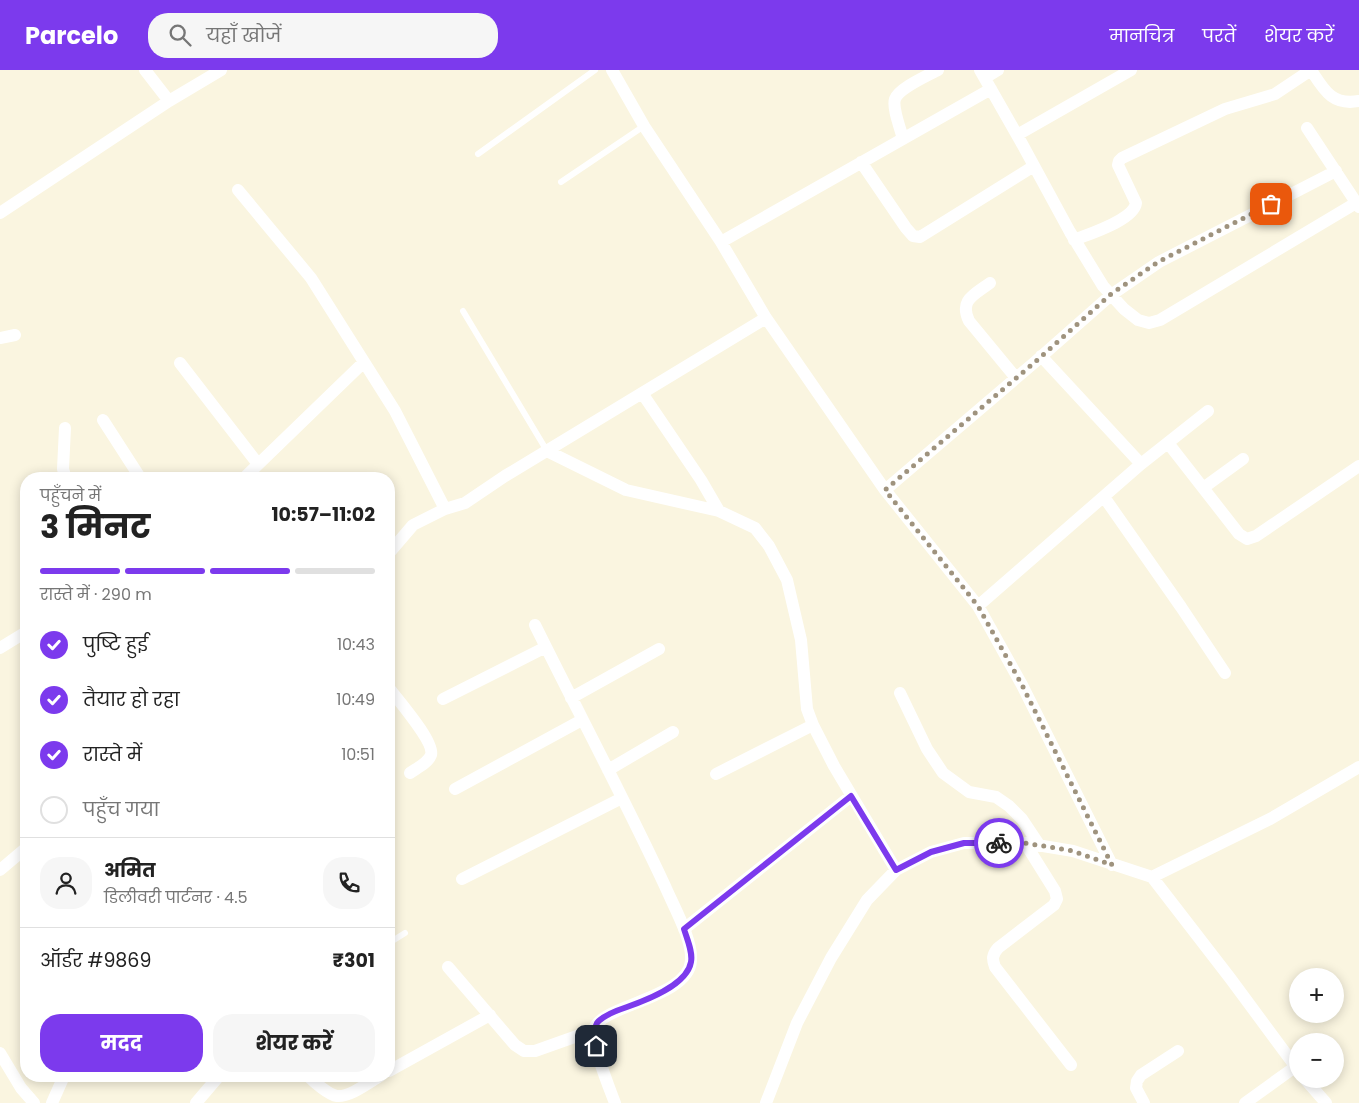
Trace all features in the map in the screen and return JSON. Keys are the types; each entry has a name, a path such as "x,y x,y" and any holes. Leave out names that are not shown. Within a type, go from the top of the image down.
{"street":[{"path":"145,70 169,101"},
{"path":"0,213 169,101 221,70"},
{"path":"612,70 644,126 721,242 766,318 885,490 978,606 1022,685 1112,865"},
{"path":"903,139 895,108 895,100 900,93 938,70"},
{"path":"998,70 983,74 1074,240 1103,286 1138,320 1149,323 1160,320 1358,205 1307,128"},
{"path":"1017,135 1131,70"},
{"path":"1074,240 1121,220 1136,207 1136,203 1118,165 1118,161 1122,158 1225,109 1275,94 1311,70 1323,89 1332,97 1342,102 1359,101"},
{"path":"721,242 991,90"},
{"path":"861,162 906,228 913,236 920,237 1034,166"},
{"path":"885,490 1111,294 1158,262 1336,171"},
{"path":"238,190 311,278 395,411 445,509"},
{"path":"990,283 972,297 966,305 965,312 970,321 1016,378"},
{"path":"395,546 413,525 445,509 465,503 505,476 766,318"},
{"path":"0,338 15,335"},
{"path":"1041,356 1141,464"},
{"path":"250,472 364,362"},
{"path":"180,363 258,464"},
{"path":"642,393 701,480 719,511"},
{"path":"978,606 1141,464 1208,411"},
{"path":"104,420 137,472"},
{"path":"64,472 65,428"},
{"path":"1168,442 1239,534 1247,539 1256,536 1359,466"},
{"path":"546,451 626,490 719,511 755,528 769,546 787,580 801,640 807,709 813,725 851,796 896,870"},
{"path":"1203,488 1243,459"},
{"path":"1104,497 1181,606 1225,673"},
{"path":"535,625 570,698 622,798 684,929 691,952 691,963 687,973 680,981 647,1000 619,1010 598,1022 594,1030 596,1046 615,1103"},
{"path":"0,648 20,636"},
{"path":"443,699 546,647"},
{"path":"570,698 659,649"},
{"path":"900,693 927,749 943,773 969,792 996,797 1009,806 1022,819 1040,846"},
{"path":"395,696 421,729 432,750 431,756 410,772"},
{"path":"455,789 582,720"},
{"path":"716,774 813,725"},
{"path":"608,770 674,732"},
{"path":"1152,877 1270,819 1359,767"},
{"path":"684,929 851,796"},
{"path":"462,880 622,798"},
{"path":"766,1103 797,1023 830,958 867,900 896,870 931,852 964,843 1025,843 1073,851 1152,877 1230,978 1289,1059"},
{"path":"1025,843 1055,891 1057,899 1054,905 998,948 994,952 992,959 995,967 1071,1065"},
{"path":"0,870 20,853"},
{"path":"448,967 515,1045 524,1051 535,1051 594,1030"},
{"path":"395,1068 490,1015"},
{"path":"1144,1103 1136,1088 1141,1075 1178,1051"},
{"path":"0,1053 21,1088 34,1103"},
{"path":"1245,1103 1289,1074"},
{"path":"52,1103 61,1082"},
{"path":"196,1103 214,1082"},
{"path":"314,1082 339,1100 369,1082"},
{"path":"1313,1088 1326,1103"}],"lane":[{"path":"478,154 594,70"},
{"path":"561,182 644,126"},
{"path":"463,310 546,451"},
{"path":"395,939 405,933"}],"way so far":[{"path":"999,843 1025,843 1073,851 1112,865 1022,685 978,606 885,490 1035,362 1111,294 1158,262 1271,204"}],"route":[{"path":"596,1046 594,1030 598,1022 604,1017 647,1000 680,981 687,973 691,963 691,952 684,929 851,796 896,870 931,852 964,843 999,843"}]}
